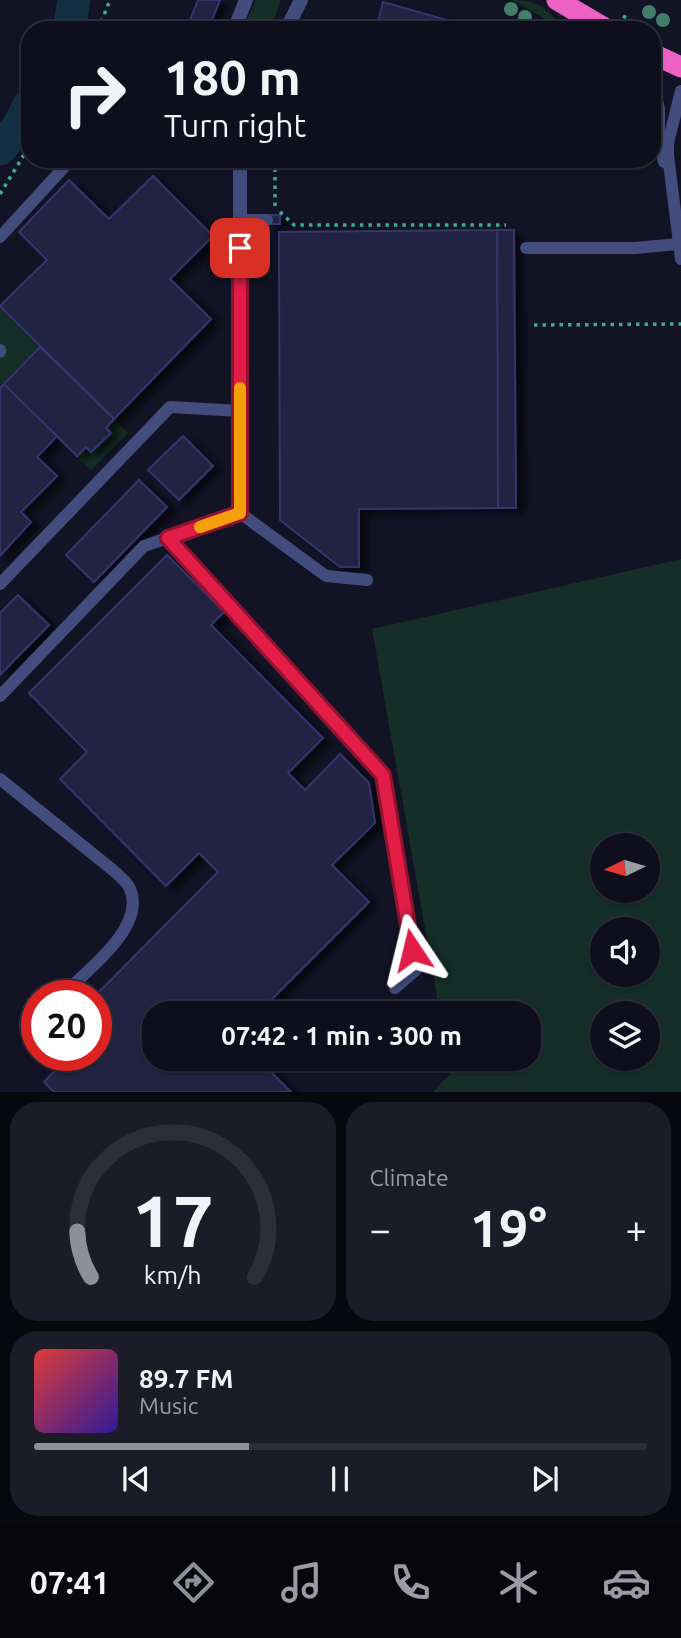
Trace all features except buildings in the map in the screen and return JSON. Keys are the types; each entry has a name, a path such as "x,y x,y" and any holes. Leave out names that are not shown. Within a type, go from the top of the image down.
{"highway":[{"path":"557,0 593,21"},
{"path":"661,58 681,67"}],"street":[{"path":"238,21 246,0"},
{"path":"290,21 301,0"},
{"path":"240,168 240,513"}],"lane":[{"path":"681,91 668,143 681,259"},
{"path":"661,156 671,174"},
{"path":"671,174 681,161"},
{"path":"0,237 63,168"},
{"path":"240,220 267,220"},
{"path":"526,248 635,248 678,244"},
{"path":"0,584 170,407 240,411"},
{"path":"0,696 144,547 240,513 327,576 367,580"},
{"path":"168,538 383,775 416,970 395,988"},
{"path":"0,779 114,870 128,886 133,902 129,921 119,939 77,980"}],"path":[{"path":"102,21 110,0"},
{"path":"0,194 21,160"},
{"path":"275,168 275,206 294,226 506,225"},
{"path":"534,325 681,324"}],"green space":[{"path":"256,0 281,0 273,21 246,21"},
{"path":"512,0 542,7 557,21 548,21"},
{"path":"0,306 128,433 91,470 0,383"},
{"path":"681,559 681,1092 433,1092 450,1074 450,1071 541,1071 541,1001 438,1001 372,629"}],"waterway":[{"path":"70,21 74,0"},
{"path":"0,149 21,121"}],"slow traffic":[{"path":"200,527 240,513 240,388"}],"route":[{"path":"240,248 240,513 168,538 383,775 412,950"}]}
